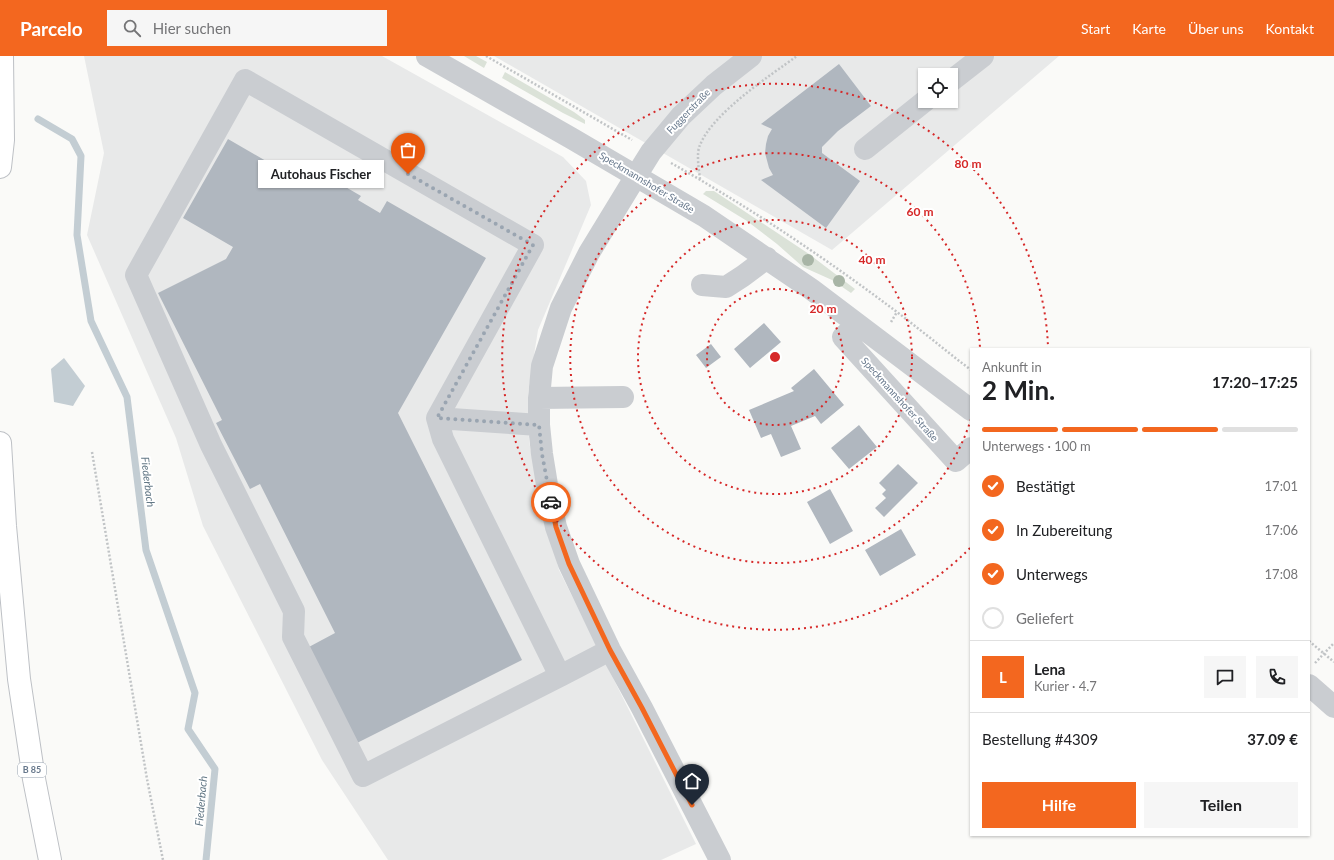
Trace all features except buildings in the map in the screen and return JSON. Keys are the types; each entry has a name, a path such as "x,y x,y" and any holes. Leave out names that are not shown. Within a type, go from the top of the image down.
{"main road":[{"path":"0,167 3,140 2,56"},
{"name":"B 85","path":"0,443 5,526 19,679 34,779 50,860"}],"street":[{"name":"Speckmannshofer Straße","path":"427,56 704,216 811,289 970,409"},
{"name":"Fuggerstraße","path":"720,860 642,708 610,650 569,564 556,527 542,454 539,425 539,398 542,366 561,308 589,254 636,176 652,152 681,116 714,85 751,56"},
{"path":"958,76 983,56"},
{"path":"560,676 444,439 437,418 533,245 245,80 136,275 211,445 294,611 293,637 363,776 560,676 610,650"},
{"path":"865,149 918,107"},
{"path":"702,285 726,287 767,258"},
{"name":"Speckmannshofer Straße","path":"857,324 843,337 963,458"},
{"path":"539,398 623,397"},
{"path":"437,418 539,425"},
{"path":"1310,686 1334,707"}],"path":[{"path":"700,179 699,147 710,128 729,108 797,56"},
{"path":"485,63 487,57 700,179 812,251 882,301 970,369"},
{"path":"882,301 885,296"},
{"path":"92,452 147,779 164,860"},
{"path":"1310,642 1334,662"},
{"path":"1314,664 1334,643"}],"shaded area":[{"path":"84,56 382,56 563,157 586,181 591,205 538,330 528,393 529,441 538,491 559,570 696,844 661,860 388,860 322,760 203,526 176,438 87,235 104,153"},
{"path":"464,56 476,56 487,62 484,68"},
{"path":"494,56 1059,56 832,250"},
{"path":"505,72 574,112 585,120 585,124 502,78"},
{"path":"706,191 714,191 809,254 855,289 851,293 832,280 803,267 777,244 747,221 703,194"},
{"path":"64,358 85,386 73,406 54,402 51,369"}],"waterway":[{"name":"Fiederbach","path":"38,119 72,139 81,156 77,235 91,321 127,397 146,550 195,693 188,729 215,769 206,860"}],"way so far":[{"path":"408,174 533,245 437,418 539,425 542,454 551,502"}],"place":[{"name":"Autohaus Fischer","path":"408,174"}],"route":[{"path":"551,502 556,527 569,564 610,650 692,805"}]}
